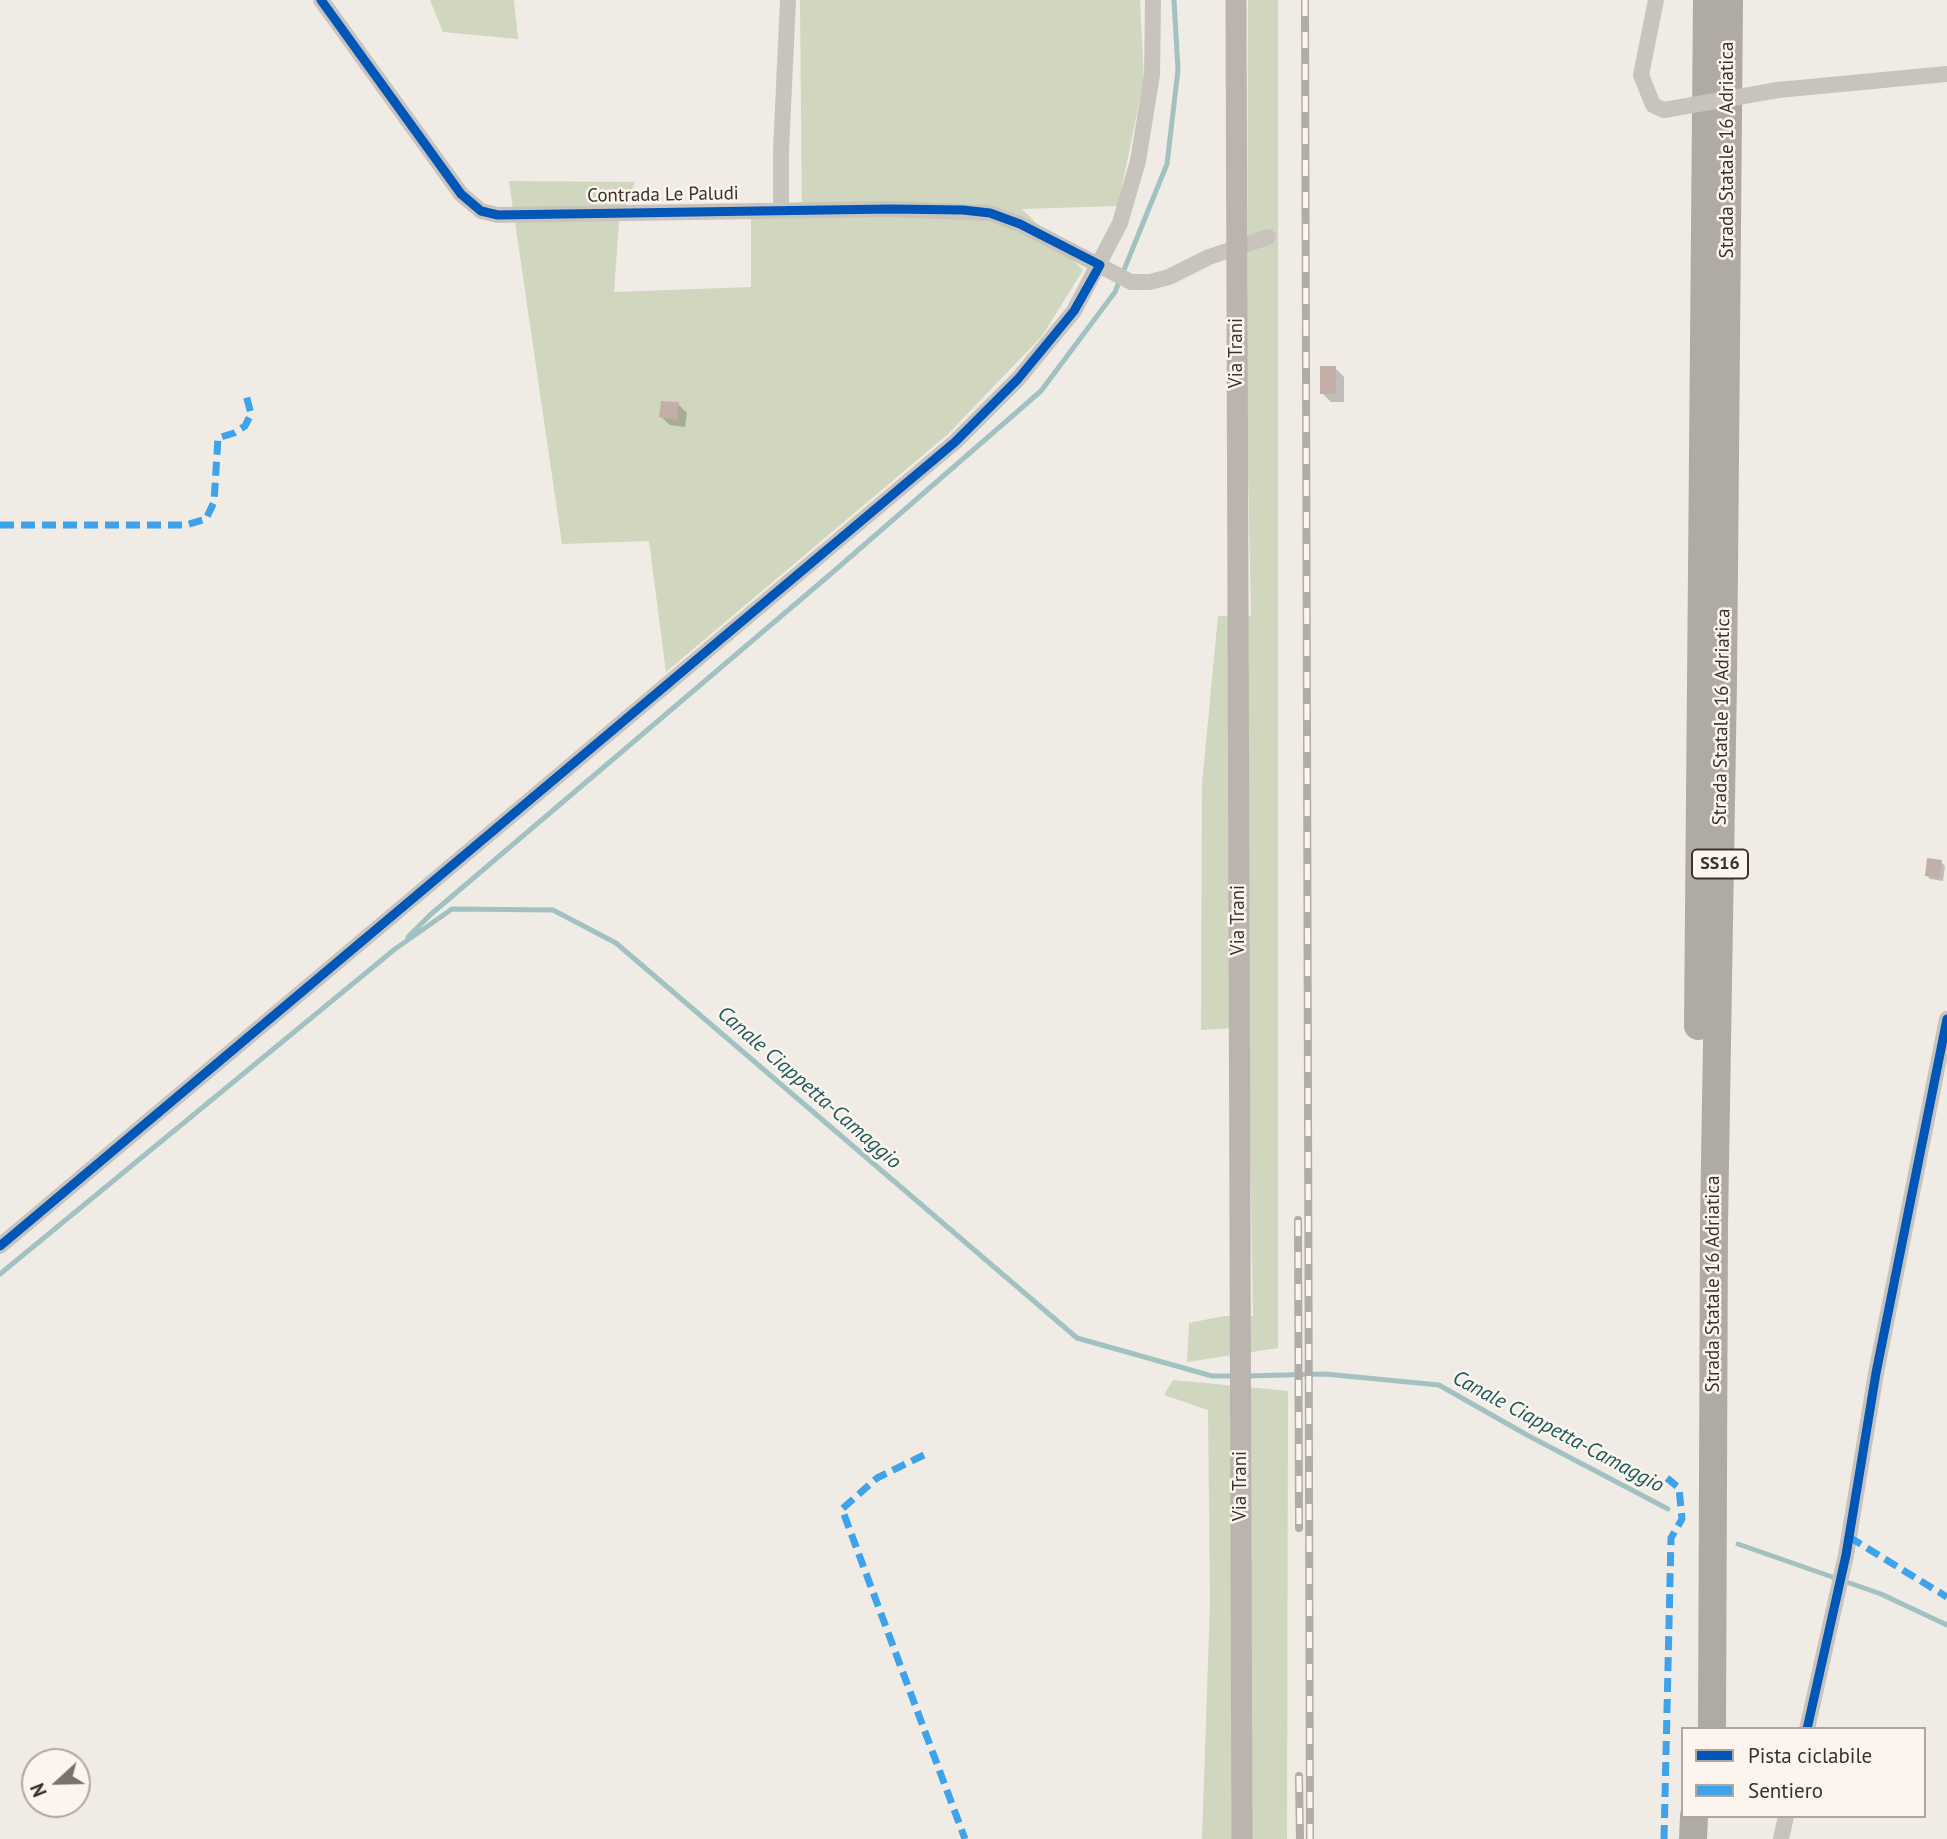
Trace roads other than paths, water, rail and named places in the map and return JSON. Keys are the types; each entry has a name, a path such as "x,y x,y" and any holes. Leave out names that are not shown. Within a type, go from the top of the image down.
{"highway":[{"name":"Strada Statale 16 Adriatica","path":"1695,1727 1695,1214 1707,0"},
{"name":"Strada Statale 16 Adriatica","path":"1712,1727 1714,1223 1723,680 1729,0"},
{"path":"1693,1839 1694,1818"},
{"path":"1712,1818 1712,1839"}],"main road":[{"name":"Via Trani","path":"1236,0 1242,1839"}],"street":[{"name":"Contrada Le Paludi","path":"321,0 461,194 481,211 498,215 890,209 990,213 1020,224 1131,282 1150,282 1170,277 1209,257 1268,237"},
{"path":"781,211 788,0"},
{"path":"0,1246 955,442 1018,379 1106,268 1138,160 1152,75 1153,0"},
{"path":"1657,0 1641,75 1653,105 1664,110 1778,90 1947,75"},
{"path":"1807,1727 1846,1555 1876,1373 1947,1018"},
{"path":"1781,1839 1786,1818"}],"waterway":[{"path":"408,937 430,915 1041,391 1115,292 1167,164 1178,70 1174,0"},
{"name":"Canale Ciappetta-Camaggio","path":"0,1274 395,949 452,909 553,910 616,943 1077,1338 1212,1376 1235,1376"},
{"name":"Canale Ciappetta-Camaggio","path":"1245,1376 1325,1374 1439,1385 1668,1509"},
{"name":"Canale Ciappetta-Camaggio","path":"1738,1544 1881,1594 1947,1625"}],"railway":[{"path":"1305,0 1310,1839"},
{"path":"1298,1220 1299,1528"},
{"path":"1299,1776 1300,1839"}]}
